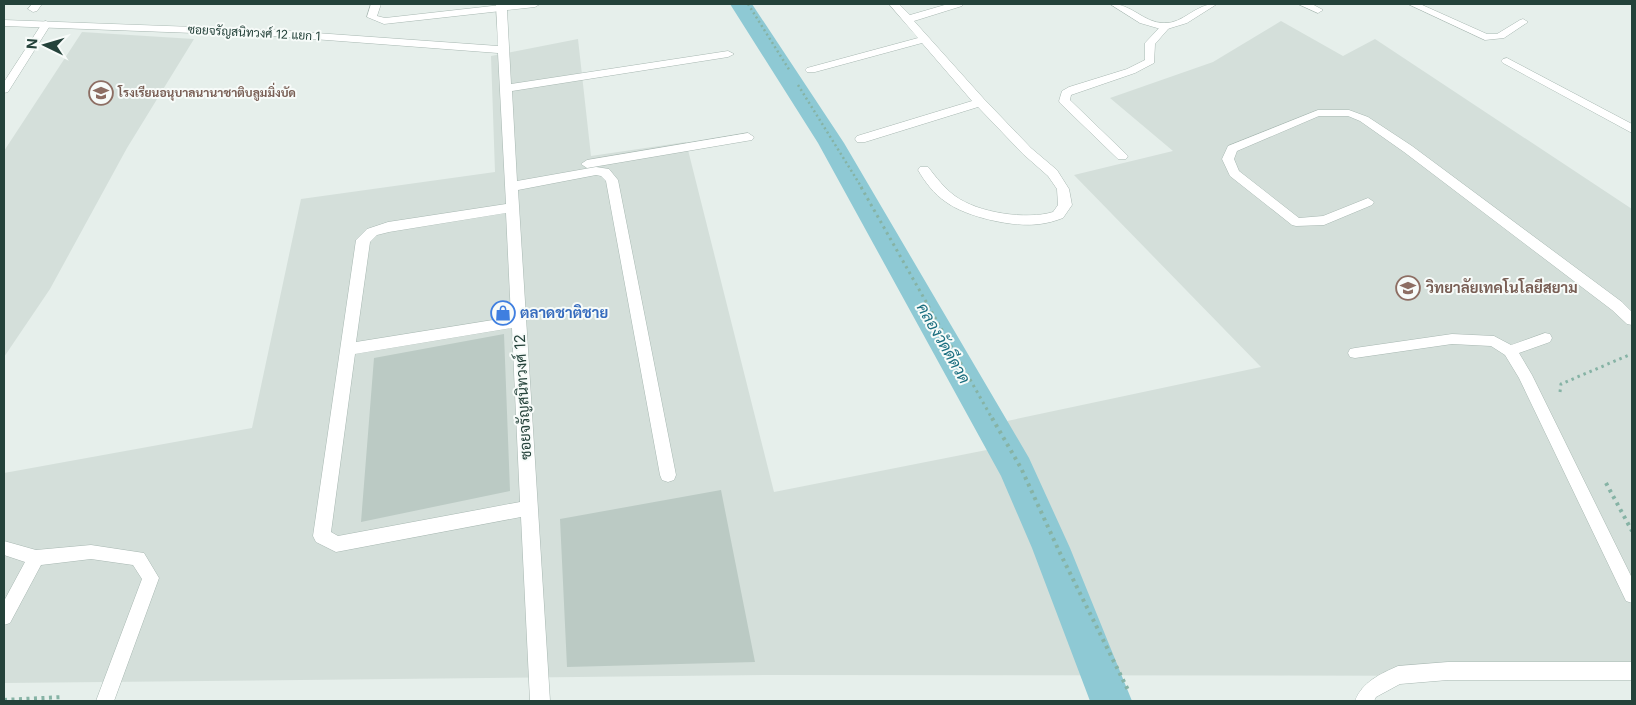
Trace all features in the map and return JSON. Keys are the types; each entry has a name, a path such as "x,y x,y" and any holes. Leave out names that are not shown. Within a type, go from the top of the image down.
{"street":[{"path":"501,6 535,4"},
{"path":"894,4 980,102 1027,151 1053,173 1063,189 1064,205 1058,215 1040,220 1024,220 975,212 955,203 940,190 924,170"},
{"path":"908,19 958,4"},
{"path":"1115,4 1146,23 1164,28 1184,22 1212,4"},
{"path":"1303,4 1318,10"},
{"name":"ซอยจรัญสนิทวงศ์ 12","path":"501,6 540,701"},
{"name":"ซอยจรัญสนิทวงศ์ 12 แยก 1","path":"4,23 274,33 504,50"},
{"path":"811,70 925,39"},
{"path":"506,88 728,54"},
{"path":"1508,61 1632,129"},
{"path":"861,139 980,102"},
{"path":"511,182 748,137"},
{"path":"511,182 596,171 605,172 612,180 668,475"},
{"path":"513,207 388,227 372,232 363,240 322,536 336,544 530,508"},
{"path":"348,349 519,321"}],"lane":[{"path":"376,4 372,17 384,21 501,6"},
{"path":"421,17 424,4"},
{"path":"1413,4 1493,39 1500,37 1523,22"},
{"path":"4,90 46,24"},
{"path":"1122,156 1064,101 1066,93 1073,89 1131,71 1150,61 1150,43 1164,28"},
{"path":"1368,202 1335,217 1308,224 1296,222 1234,173 1228,158 1232,149 1318,113 1348,112 1364,119 1446,177 1617,306 1632,320"},
{"path":"1510,351 1545,338"},
{"path":"1355,353 1452,339 1494,341 1510,351 1525,375 1632,595"},
{"path":"4,548 36,558 91,552 138,558 151,578 105,701"},
{"path":"4,617 36,558"},
{"path":"1364,701 1370,691 1398,674 1448,671 1632,671"}],"path":[{"path":"748,4 846,158 1021,468 1059,551 1129,692"},
{"path":"1559,400 1561,384 1629,355"},
{"path":"1605,482 1632,531"},
{"path":"4,700 63,697"}],"shaded area":[{"path":"1281,21 1343,56 1375,39 1632,209 1632,676 774,675 4,683 4,473 252,428 301,199 495,172 491,56 578,39 591,156 686,142 774,492 1017,444 1007,421 1261,367 1074,175 1173,151 1110,98 1213,62"},
{"path":"82,32 194,39 127,148 50,289 4,357 4,151"}],"building":[{"path":"504,334 510,491 361,522 374,358"},
{"path":"721,490 755,662 567,667 560,519"}],"waterway":[{"name":"คลองวัดดีดวด","path":"741,4 831,143 1016,469 1051,548 1111,701"}],"place":[{"name":"โรงเรียนอนุบาลนานาชาติบลูมมิ่งบัด","path":"101,93"},
{"name":"วิทยาลัยเทคโนโลยีสยาม","path":"1408,288"},
{"name":"ตลาดชาติชาย","path":"503,313"}]}
